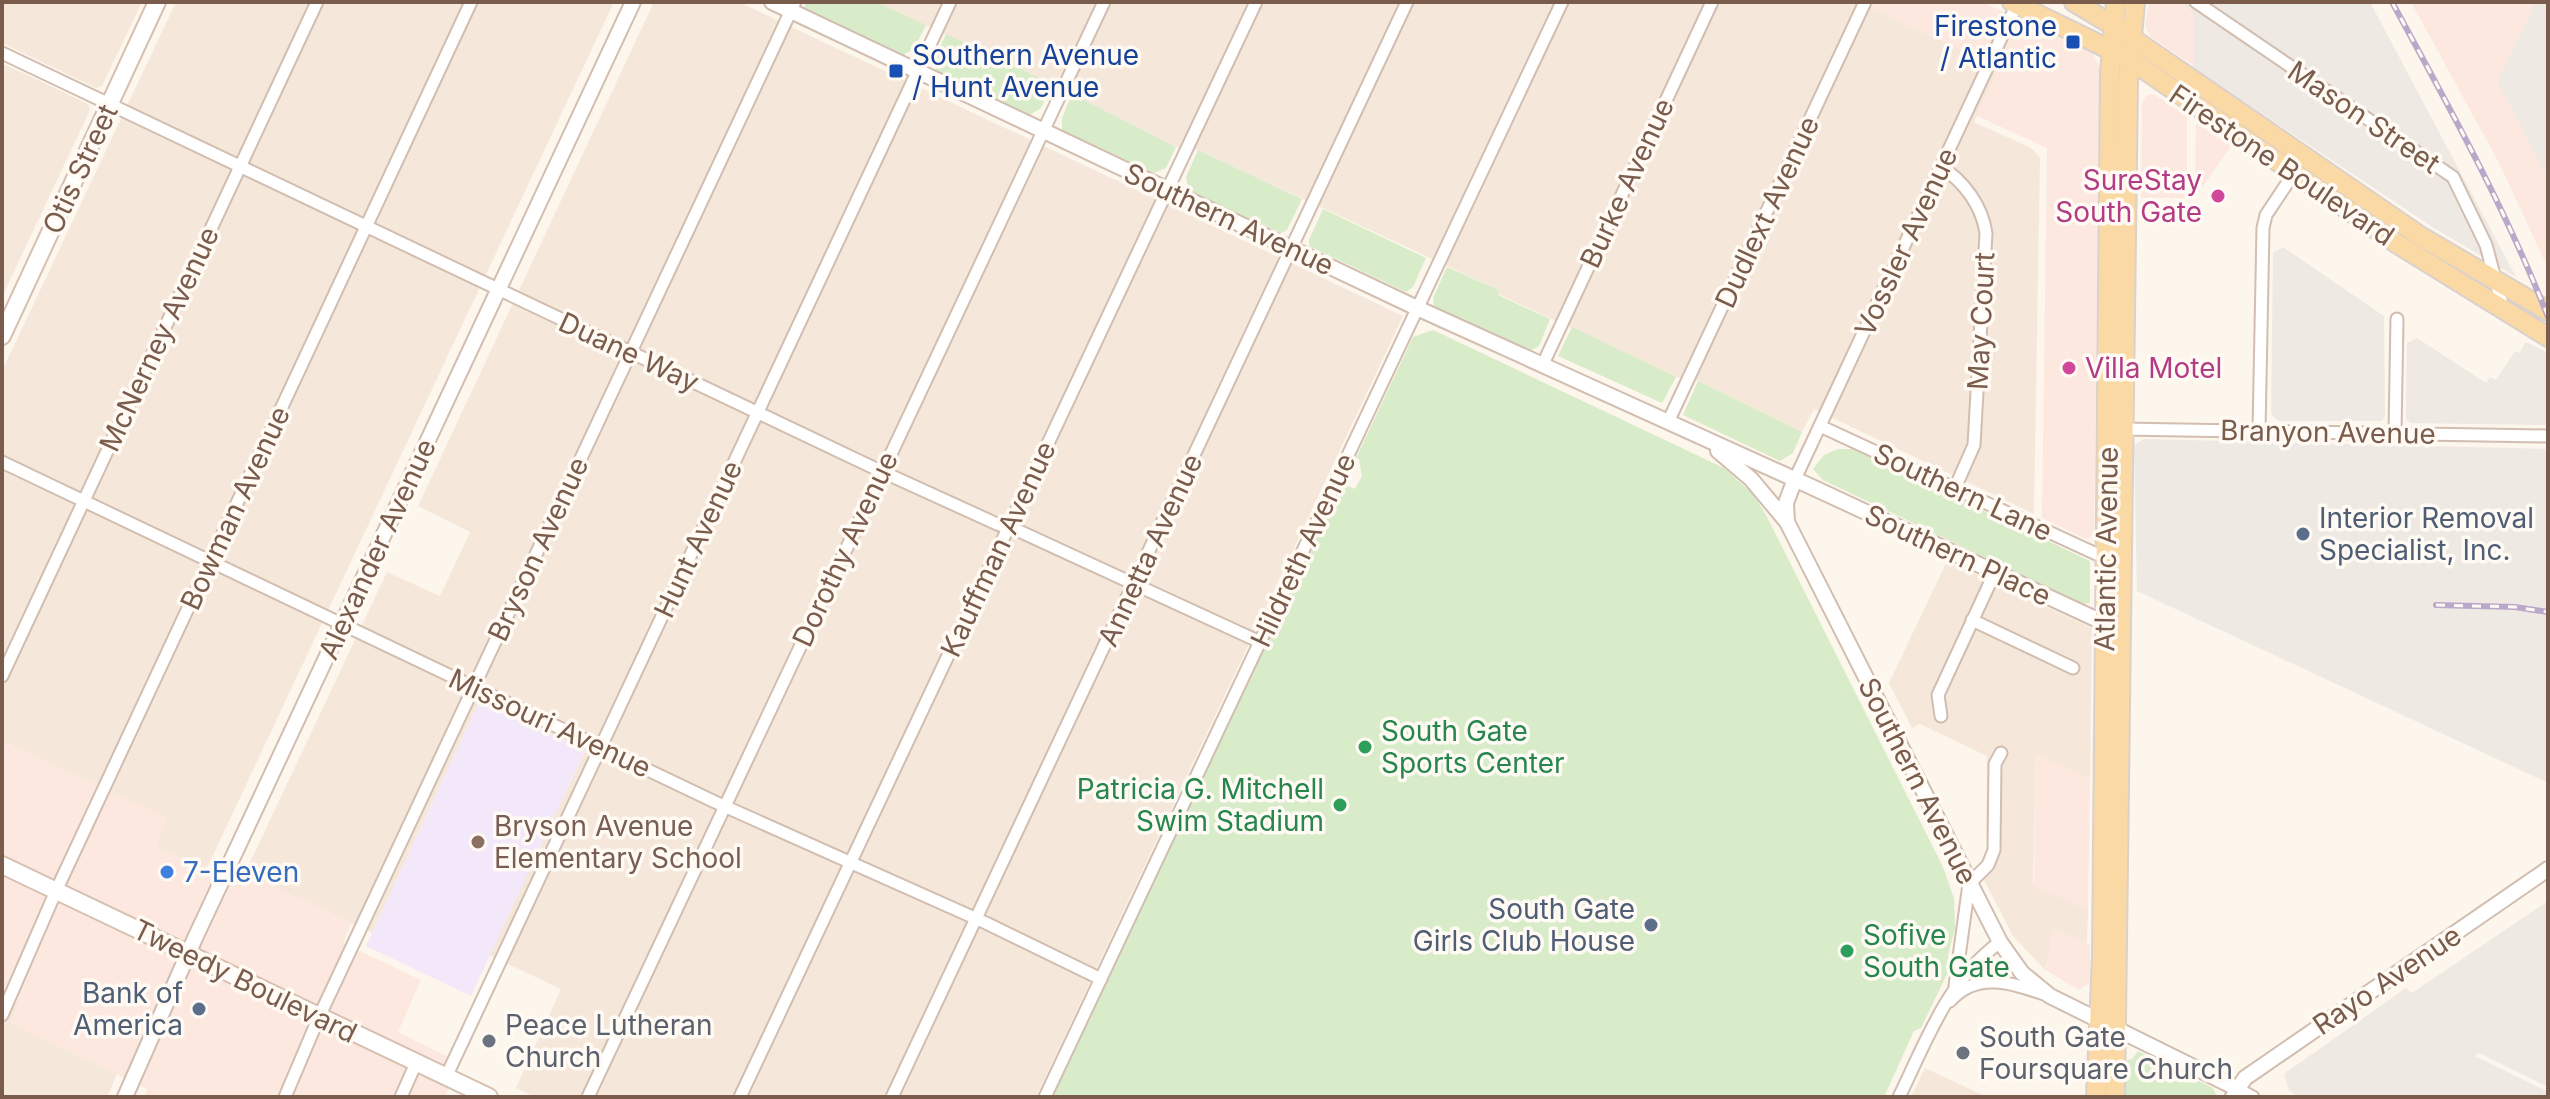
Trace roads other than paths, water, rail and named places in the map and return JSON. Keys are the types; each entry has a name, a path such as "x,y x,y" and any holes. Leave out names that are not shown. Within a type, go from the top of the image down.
{"main road":[{"name":"Otis Street","path":"2,336 157,2"},
{"name":"Firestone Boulevard","path":"2074,2 2114,26 2358,194 2493,280 2548,311"},
{"name":"Atlantic Avenue","path":"2113,627 2105,558 2116,429 2111,50 2116,2"},
{"name":"Atlantic Avenue","path":"2115,1097 2108,1025 2116,429 2129,59 2135,2"},
{"name":"Firestone Boulevard","path":"2015,3 2129,59 2396,243 2548,337"},
{"path":"2294,173 2312,173 2335,188 2358,194"},
{"name":"Tweedy Boulevard","path":"2,865 489,1097"},
{"name":"Atlantic Avenue","path":"2096,1097 2108,1025"}],"street":[{"name":"McNerney Avenue","path":"2,676 317,2"},
{"name":"Bowman Avenue","path":"2,1015 56,891 471,2"},
{"name":"Alexander Avenue","path":"125,1097 187,954 633,2"},
{"name":"Southern Avenue","path":"772,2 792,6 918,71 1291,249 1795,479"},
{"name":"Hunt Avenue","path":"446,1077 950,2"},
{"name":"Dorothy Avenue","path":"588,1097 1104,2"},
{"name":"Kauffman Avenue","path":"740,1097 1256,2"},
{"name":"Annetta Avenue","path":"892,1097 1407,2"},
{"name":"Hildreth Avenue","path":"1045,1097 1562,2"},
{"name":"Burke Avenue","path":"1543,364 1712,2"},
{"name":"Dudlext Avenue","path":"1668,422 1865,2"},
{"name":"Mason Street","path":"2196,2 2453,177 2486,245 2504,312"},
{"name":"Vossler Avenue","path":"1795,479 2015,3"},
{"name":"Bryson Avenue","path":"285,1097 319,1017 792,6"},
{"name":"Duane Way","path":"2,53 882,471 1260,642"},
{"name":"May Court","path":"1941,167 1955,176 1973,198 1986,233 1974,445 1955,488"},
{"path":"2259,431 2263,228 2266,215 2294,173"},
{"path":"2395,433 2397,319"},
{"name":"Southern Lane","path":"1820,426 2105,558"},
{"name":"Branyon Avenue","path":"2116,429 2548,436"},
{"name":"Southern Avenue","path":"1688,431 1751,479 1787,522 1969,884 2000,942 2022,973 2050,996 2234,1093 2253,1097"},
{"name":"Missouri Avenue","path":"2,462 601,747 1101,979"},
{"path":"1787,522 1786,503 1795,479"},
{"name":"Southern Place","path":"1795,479 2113,627"},
{"path":"1941,716 1938,695 1995,572"},
{"path":"1972,620 2073,668"},
{"path":"1955,986 1969,884 1988,865 1994,850 1995,764 2001,753"},
{"name":"Rayo Avenue","path":"2234,1093 2245,1078 2548,869"},
{"path":"1899,1097 1955,986 1974,963 2000,942"},
{"path":"1941,1011 1965,988 1988,981 2001,981 2050,996"},
{"path":"401,1097 416,1063"}],"railway":[{"path":"2392,2 2495,196 2548,317"},
{"path":"2436,605 2515,607 2548,612"}],"place":[{"name":"Firestone / Atlantic","path":"2073,42"},
{"name":"Southern Avenue / Hunt Avenue","path":"896,71"},
{"name":"SureStay South Gate","path":"2218,196"},
{"name":"Villa Motel","path":"2069,368"},
{"name":"Interior Removal Specialist, Inc.","path":"2303,534"},
{"name":"South Gate Sports Center","path":"1365,747"},
{"name":"Patricia G. Mitchell Swim Stadium","path":"1340,805"},
{"name":"Bryson Avenue Elementary School","path":"478,842"},
{"name":"7-Eleven","path":"167,872"},
{"name":"South Gate Girls Club House","path":"1651,925"},
{"name":"Sofive South Gate","path":"1847,951"},
{"name":"Bank of America","path":"199,1009"},
{"name":"Peace Lutheran Church","path":"489,1041"},
{"name":"South Gate Foursquare Church","path":"1963,1053"}]}
